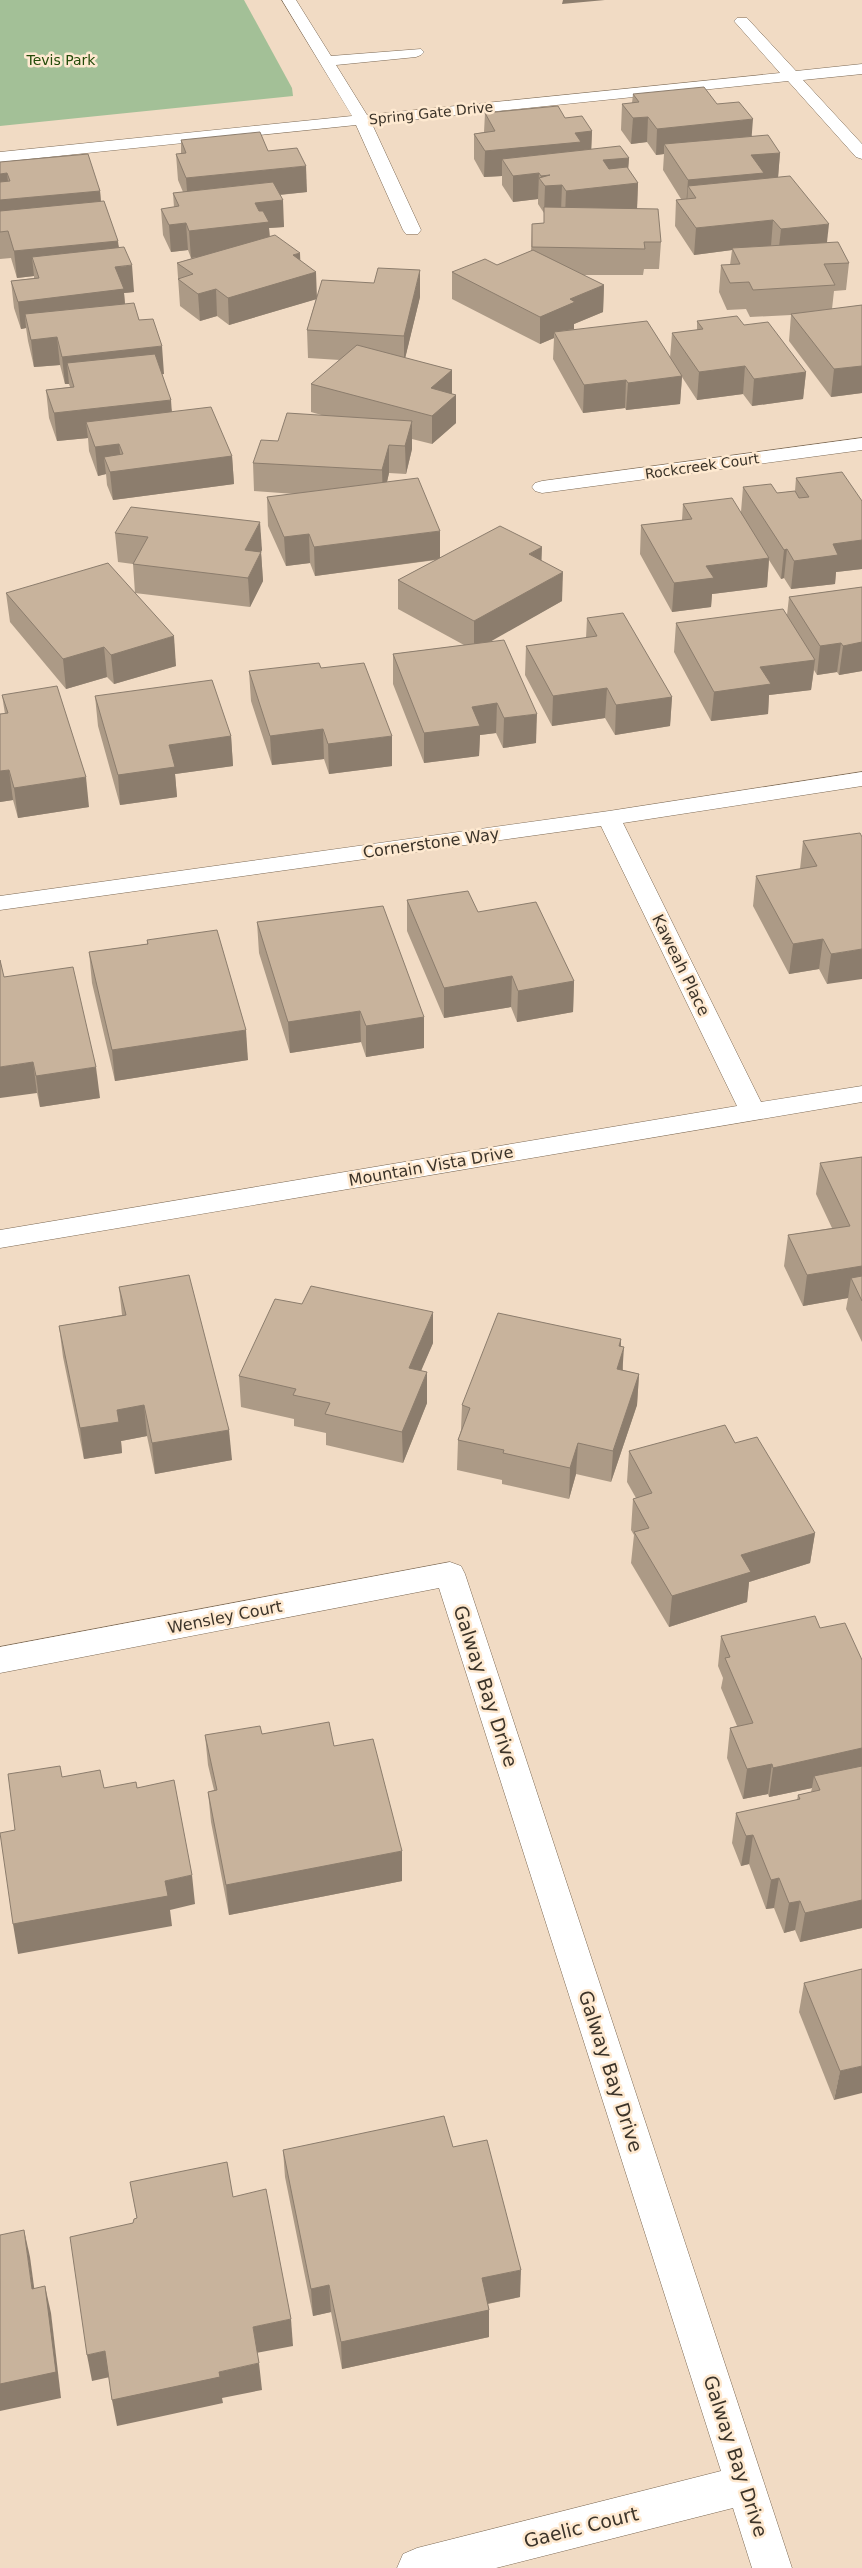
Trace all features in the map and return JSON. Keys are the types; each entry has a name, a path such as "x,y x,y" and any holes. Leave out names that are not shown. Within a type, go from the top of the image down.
{"street":[{"path":"289,0 362,120 412,230"},
{"path":"742,21 794,76 862,154"},
{"path":"326,61 416,52"},
{"name":"Spring Gate Drive","path":"0,157 862,69"},
{"name":"Rockcreek Court","path":"542,487 862,444"},
{"name":"Cornerstone Way","path":"0,904 609,818 862,779"},
{"name":"Kaweah Place","path":"609,818 753,1112"},
{"name":"Mountain Vista Drive","path":"0,1239 862,1094"},
{"name":"Wensley Court","path":"0,1660 450,1574"},
{"name":"Galway Bay Drive","path":"450,1574 772,2568"},
{"name":"Gaelic Court","path":"417,2568 745,2485"}],"green space":[{"name":"Tevis Park","path":"0,0 244,0 292,88 293,96 0,126"}],"building":[{"path":"704,87 717,104 739,102 753,119 657,129 648,117 633,118 622,104 639,102 633,94"},
{"path":"558,106 565,118 582,116 592,131 575,133 581,142 485,151 474,134 495,131 485,113"},
{"path":"260,132 268,151 297,148 306,166 186,178 176,154 186,153 181,140"},
{"path":"768,135 780,153 751,155 764,173 688,180 664,144"},
{"path":"620,146 629,158 603,160 609,169 627,167 638,183 566,191 562,185 545,186 539,178 550,175 541,176 539,173 513,176 502,159"},
{"path":"88,154 100,191 0,200 0,182 10,181 7,173 0,174 0,162"},
{"path":"790,176 829,224 781,229 773,220 696,228 676,200 696,198 688,186"},
{"path":"273,182 283,200 255,203 259,211 263,211 269,222 189,231 186,223 169,225 161,209 179,206 173,193"},
{"path":"104,201 118,241 14,251 8,231 0,232 0,211"},
{"path":"544,207 658,209 661,242 644,242 645,249 532,247 532,224 544,223"},
{"path":"275,235 300,253 293,255 316,272 228,298 216,289 198,294 178,279 193,274 177,263"},
{"path":"838,242 849,263 824,264 835,285 753,290 749,282 730,283 721,265 740,264 732,248"},
{"path":"124,247 132,265 115,267 124,289 18,302 11,281 39,278 32,257"},
{"path":"533,250 604,285 570,299 575,302 540,317 452,272 485,259 497,265"},
{"path":"378,268 420,270 404,336 307,330 322,280 374,283"},
{"path":"134,303 139,320 153,319 162,346 62,357 57,337 31,340 25,314"},
{"path":"862,305 862,366 834,369 791,314"},
{"path":"737,316 744,325 768,322 806,372 754,379 745,366 699,372 672,333 703,329 697,321"},
{"path":"647,321 682,376 628,383 626,380 584,385 554,332"},
{"path":"357,345 452,370 431,388 456,395 432,416 311,384"},
{"path":"155,354 171,400 54,413 46,390 74,387 67,363"},
{"path":"211,407 232,456 110,472 104,457 123,454 119,444 95,447 86,422"},
{"path":"287,413 412,421 405,446 389,445 382,470 253,463 261,440 278,441"},
{"path":"842,472 862,501 862,540 833,544 838,555 794,561 787,549 784,550 743,487 771,484 777,493 795,491 799,498 809,497 796,478"},
{"path":"418,478 440,531 314,547 309,534 284,537 267,497"},
{"path":"732,498 769,558 706,566 714,578 674,583 641,525 692,519 683,504"},
{"path":"131,507 260,522 245,550 261,552 248,578 133,564 148,537 115,533"},
{"path":"500,526 542,547 529,554 563,572 474,621 398,580"},
{"path":"108,563 174,636 111,655 104,647 63,659 6,593"},
{"path":"862,587 862,642 843,646 841,643 820,646 789,597"},
{"path":"783,609 815,660 760,667 771,684 714,692 676,623"},
{"path":"623,613 672,697 616,705 607,688 553,696 526,646 597,636 587,618"},
{"path":"504,640 537,714 504,718 497,703 472,707 480,726 424,733 393,654"},
{"path":"319,663 321,668 364,663 392,736 328,744 323,729 270,736 249,671"},
{"path":"212,680 231,736 169,745 175,767 118,775 95,696"},
{"path":"57,686 86,777 14,788 9,770 0,771 0,714 8,713 2,695"},
{"path":"860,833 862,837 862,949 831,954 823,939 793,944 756,876 817,866 803,841"},
{"path":"468,891 478,912 536,902 574,981 518,991 512,976 444,988 407,900"},
{"path":"383,906 424,1017 366,1026 360,1011 288,1022 257,922"},
{"path":"217,930 246,1030 112,1050 89,952 148,944 147,940"},
{"path":"0,960 4,977 73,967 96,1067 36,1076 33,1062 0,1067"},
{"path":"862,1157 862,1266 807,1275 788,1235 850,1226 820,1163"},
{"path":"189,1275 229,1430 152,1443 144,1405 117,1410 119,1422 80,1428 59,1326 126,1315 119,1287"},
{"path":"862,1276 862,1301 851,1278"},
{"path":"311,1286 433,1312 409,1368 427,1372 402,1432 325,1414 330,1403 293,1395 296,1389 239,1376 275,1299 302,1304"},
{"path":"498,1313 621,1339 619,1346 624,1347 617,1369 639,1374 613,1451 578,1443 570,1468 503,1453 504,1450 458,1440 470,1408 462,1405"},
{"path":"725,1425 735,1443 757,1437 815,1533 741,1555 751,1572 672,1596 634,1532 649,1528 633,1499 652,1493 629,1451"},
{"path":"815,1616 820,1628 845,1623 862,1660 862,1748 773,1768 772,1764 747,1769 730,1728 753,1723 725,1658 730,1657 721,1636"},
{"path":"329,1722 334,1746 373,1739 402,1851 226,1885 208,1792 217,1790 205,1735 260,1726 262,1734"},
{"path":"60,1766 62,1777 100,1770 104,1788 136,1782 137,1788 174,1780 192,1875 165,1881 168,1896 13,1924 0,1833 15,1830 8,1774"},
{"path":"862,1766 862,1900 805,1913 800,1901 789,1903 779,1878 771,1880 753,1835 746,1836 736,1813 800,1799 798,1795 820,1790 814,1776"},
{"path":"862,1969 862,2066 840,2071 804,1983"},
{"path":"444,2116 453,2147 487,2140 521,2270 482,2278 489,2310 341,2342 329,2285 311,2289 283,2150"},
{"path":"227,2162 233,2197 266,2189 291,2319 253,2327 259,2363 219,2372 220,2377 112,2400 105,2351 87,2355 70,2237 133,2223 134,2219 137,2218 130,2182"},
{"path":"24,2230 32,2289 45,2286 56,2372 0,2384 0,2235"}]}
